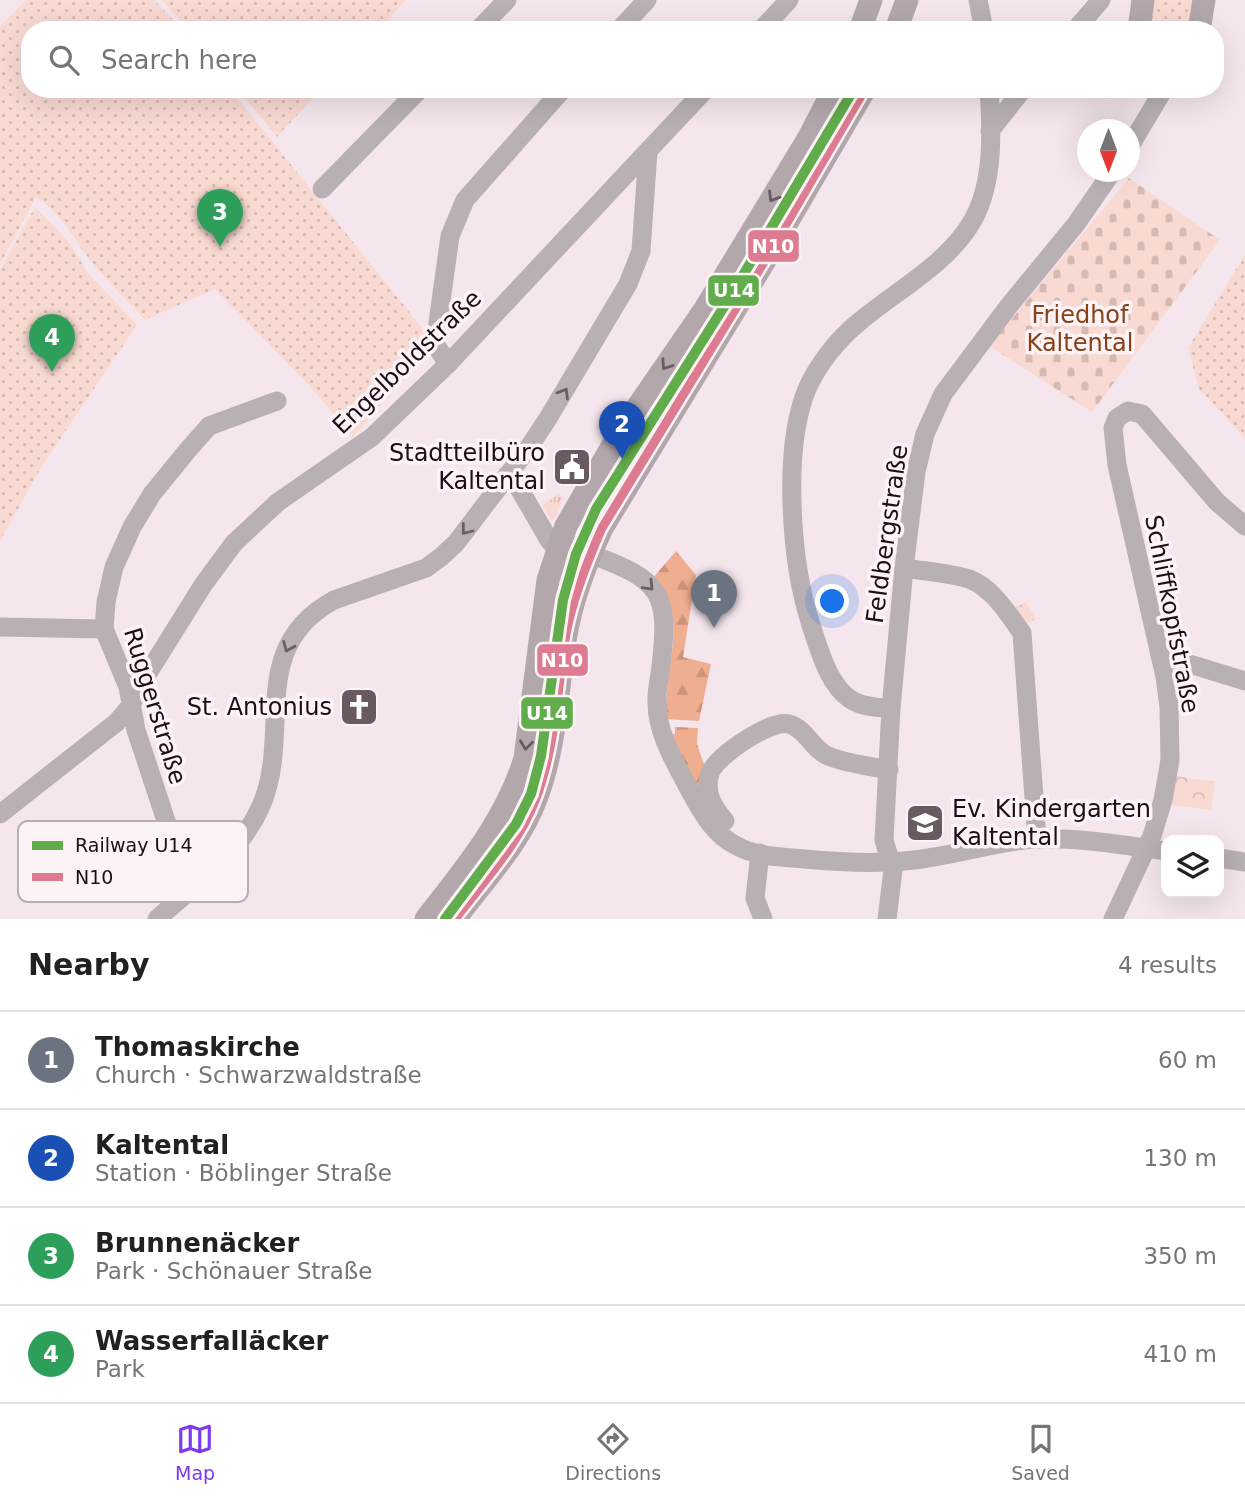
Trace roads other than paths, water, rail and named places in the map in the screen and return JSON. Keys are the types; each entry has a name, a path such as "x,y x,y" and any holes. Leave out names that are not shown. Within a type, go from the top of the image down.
{"main road":[{"path":"863,21 871,0"},
{"path":"899,21 907,0"},
{"path":"1140,21 1143,0"},
{"path":"1200,21 1204,0"},
{"path":"426,919 499,819 517,784 524,758 548,580 560,542 583,494 621,431 705,309 829,98"},
{"path":"455,919 515,839 536,801 547,760 566,633 578,581 602,528 764,262 860,98"}],"street":[{"path":"487,21 507,0"},
{"path":"627,21 647,0"},
{"path":"769,21 789,0"},
{"path":"978,0 982,21"},
{"path":"1081,21 1095,2"},
{"path":"322,189 411,98"},
{"path":"448,363 435,344 454,224 465,200 555,98"},
{"name":"Engelboldstraße","path":"0,814 117,722 131,705 203,585 234,543 278,502 372,437 448,363 698,98"},
{"path":"891,708 861,705 851,700 833,679 820,651 810,622 798,569 792,479 796,440 807,388 833,348 857,323 942,258 973,219 984,191 989,156 989,98"},
{"path":"990,131 1016,98"},
{"path":"1140,130 1157,98"},
{"path":"248,830 262,803 273,763 279,674 299,625 334,600 426,568 456,543 527,450 628,284 641,251 648,151"},
{"name":"Feldbergstraße","path":"887,919 893,870 884,840 891,708 904,568 918,463 933,413 943,394 1008,307 1076,224 1105,182"},
{"name":"Ruggerstraße","path":"166,821 136,730 128,687 104,629 106,602 114,567 132,527 152,494 209,426 277,401"},
{"name":"Schliffkopfstraße","path":"1113,919 1158,819 1170,760 1169,707 1160,655 1146,604 1117,465 1113,428 1116,418 1128,411 1142,414 1217,502 1245,526"},
{"path":"507,475 560,542 578,581"},
{"path":"560,542 567,544 583,557 590,554 634,573 650,584 658,596 666,626 657,702 663,733 700,809 721,836 738,847 760,853 832,861 906,861 1037,839 1161,850"},
{"path":"904,568 969,579 1002,606 1022,633 1037,839"},
{"path":"548,580 564,573 578,581"},
{"path":"1,631 104,629"},
{"path":"1160,655 1245,681"},
{"path":"738,847 731,828 712,805 709,780 711,770 736,747 769,727 788,723 826,755 889,770"},
{"path":"760,853 755,898 763,919"},
{"path":"1224,859 1245,862"},
{"path":"157,919 176,902"}],"rail line":[{"name":"U14","path":"445,919 516,824 531,794 541,756 563,600 576,554 596,509 727,302 849,98"}],"place":[{"name":"Brunnenäcker","path":"220,247"},
{"name":"Wasserfalläcker","path":"52,372"},
{"name":"Kaltental","path":"622,459"},
{"name":"Stadtteilbüro Kaltental","path":"572,467"},
{"name":"Thomaskirche","path":"714,628"},
{"name":"St. Antonius","path":"359,707"},
{"name":"Ev. Kindergarten Kaltental","path":"925,823"}],"park label":[{"name":"Friedhof Kaltental","path":"1080,329"}]}
